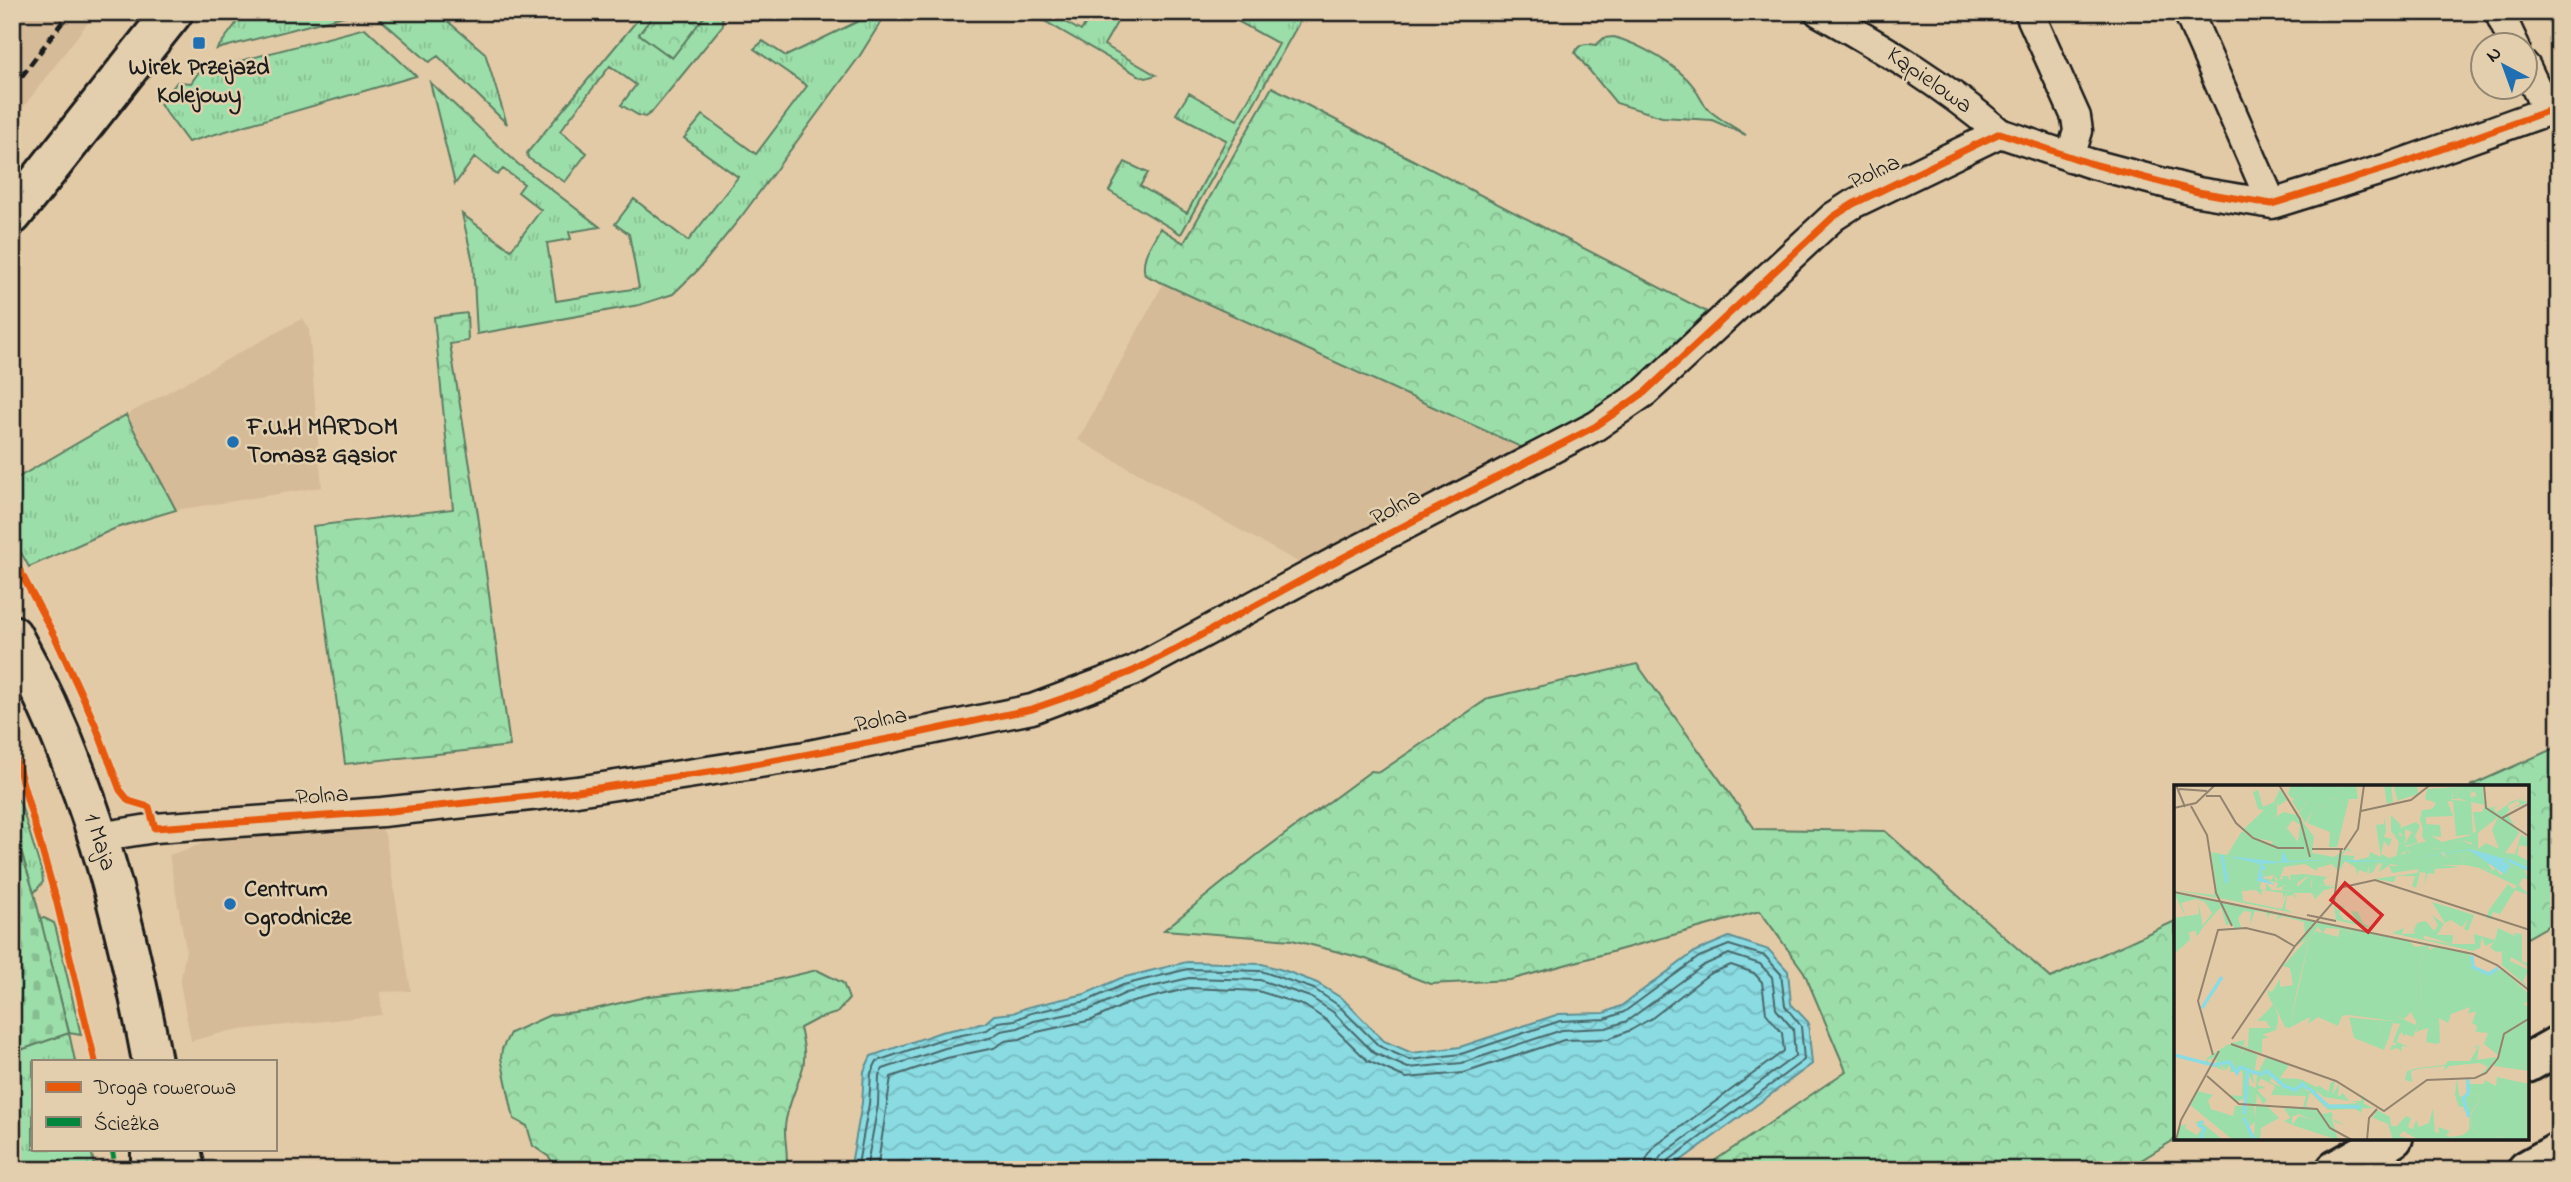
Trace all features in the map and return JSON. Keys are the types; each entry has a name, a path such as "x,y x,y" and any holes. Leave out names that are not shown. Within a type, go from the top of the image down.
{"main road":[{"path":"12,215 173,12"},
{"name":"1 Maja","path":"12,635 68,749 98,837 119,902 152,1060"},
{"path":"2529,1062 2559,1045"},
{"path":"2336,1170 2389,1140"},
{"path":"151,1150 151,1170"},
{"path":"181,1150 185,1170"},
{"path":"2527,1170 2559,1152"}],"street":[{"name":"Kąpielowa","path":"1819,12 1902,59 1967,104 2000,133"},
{"path":"2029,12 2076,117 2078,131 2070,157"},
{"path":"2188,12 2272,204"},
{"path":"2499,12 2508,32"},
{"path":"2000,133 2070,157 2198,192 2272,204 2394,166 2553,109 2540,90"},
{"name":"Polna","path":"98,837 161,828 520,799 723,770 1019,712 1081,692 1133,671 1174,650 1340,559 1596,426 1645,392 1833,217 1853,204 2000,133"}],"shaded area":[{"path":"25,12 96,12 12,122 12,29"},
{"path":"1163,284 1525,449 1303,565 1078,440"},
{"path":"303,318 309,329 322,487 176,510 126,415"},
{"path":"380,826 385,835 411,991 380,992 382,1015 230,1031 191,1041 180,983 186,950 169,855 202,844 202,837"}],"green space":[{"path":"240,12 359,12 217,49 235,25"},
{"path":"386,12 437,12 485,53 507,124 438,56 429,62 380,19"},
{"path":"644,12 656,12 640,34 703,18 695,12 728,12 722,18 723,25 652,112 645,117 621,105 636,85 610,66 560,131 587,153 565,182 528,158 527,153"},
{"path":"656,12 695,12 703,18 672,58 639,34"},
{"path":"865,12 887,12 859,57 741,217 698,270 673,294 639,305 477,334 473,262 462,214 511,250 541,210 518,192 524,184 503,169 497,175 475,157 455,184 430,82 518,164 600,227 569,232 571,239 547,243 556,301 639,288 629,234 615,224 634,199 688,241 738,177 684,138 703,115 756,154 807,86 754,49 763,41 786,56 861,20"},
{"path":"1029,12 1047,12 1081,31 1092,12 1123,12 1104,45 1156,75 1146,78 1138,75"},
{"path":"1235,12 1305,12 1181,234 1109,191 1125,162 1148,173 1140,186 1187,213 1226,140 1176,114 1189,93 1237,120 1279,44 1232,18"},
{"path":"365,28 416,76 188,142 160,104 177,82 191,83 199,72"},
{"path":"1614,37 1646,50 1668,63 1694,87 1709,110 1746,135 1712,120 1662,117 1616,103 1575,53 1583,44 1596,45 1604,38"},
{"path":"1272,87 1707,312 1632,384 1600,407 1525,449 1145,275 1145,256 1160,228 1184,243"},
{"path":"467,313 468,341 450,344 478,515 510,746 345,764 313,526 453,509 434,317"},
{"path":"126,415 176,510 116,528 29,567 12,536 12,481"},
{"path":"1637,664 1755,829 1885,831 2051,978 2174,921 2174,1140 2125,1170 1701,1170 1846,1071 1804,972 1760,911 1510,980 1430,984 1366,959 1292,940 1164,930 1257,855 1371,771 1380,772 1489,698"},
{"path":"2559,746 2559,920 2529,937 2529,785 2472,785"},
{"path":"12,794 20,802 42,873 43,882 34,893 12,823"},
{"path":"12,823 34,893 69,1033 12,1053"},
{"path":"40,919 54,923 81,1035 69,1033 75,1060 32,1060 32,1150 91,1150 95,1170 12,1170 12,1053 69,1032"},
{"path":"817,970 843,983 849,999 837,1013 800,1028 804,1062 786,1118 786,1170 558,1170 549,1157 533,1146 527,1126 514,1119 501,1058 502,1049 510,1033 550,1015 591,1010 649,996 762,983"}],"water":[{"path":"1729,937 1769,950 1788,971 1791,1004 1808,1022 1812,1064 1668,1170 850,1170 862,1103 864,1071 871,1056 941,1032 985,1023 994,1015 1013,1013 1085,994 1121,978 1187,962 1262,964 1317,983 1343,999 1384,1041 1412,1053 1460,1047 1559,1014 1604,1013 1621,1006 1696,951"}],"railway":[{"path":"12,89 70,12"}],"marked path":[{"path":"112,1150 116,1170"}],"cycle path":[{"path":"12,556 56,639 95,724 120,790 129,801 149,807 155,828 382,812 577,791 723,770 1032,709 1133,671 1340,559 1596,426 1645,392 1833,217 1853,204 2000,133 2089,163 2198,192 2272,204 2394,166 2559,107"},
{"path":"12,746 56,899 95,1060"}],"place":[{"name":"Wirek Przejazd Kolejowy","path":"199,43"},
{"name":"F.U.H MARDOM Tomasz Gąsior","path":"233,442"},
{"name":"Centrum Ogrodnicze","path":"230,904"}]}
